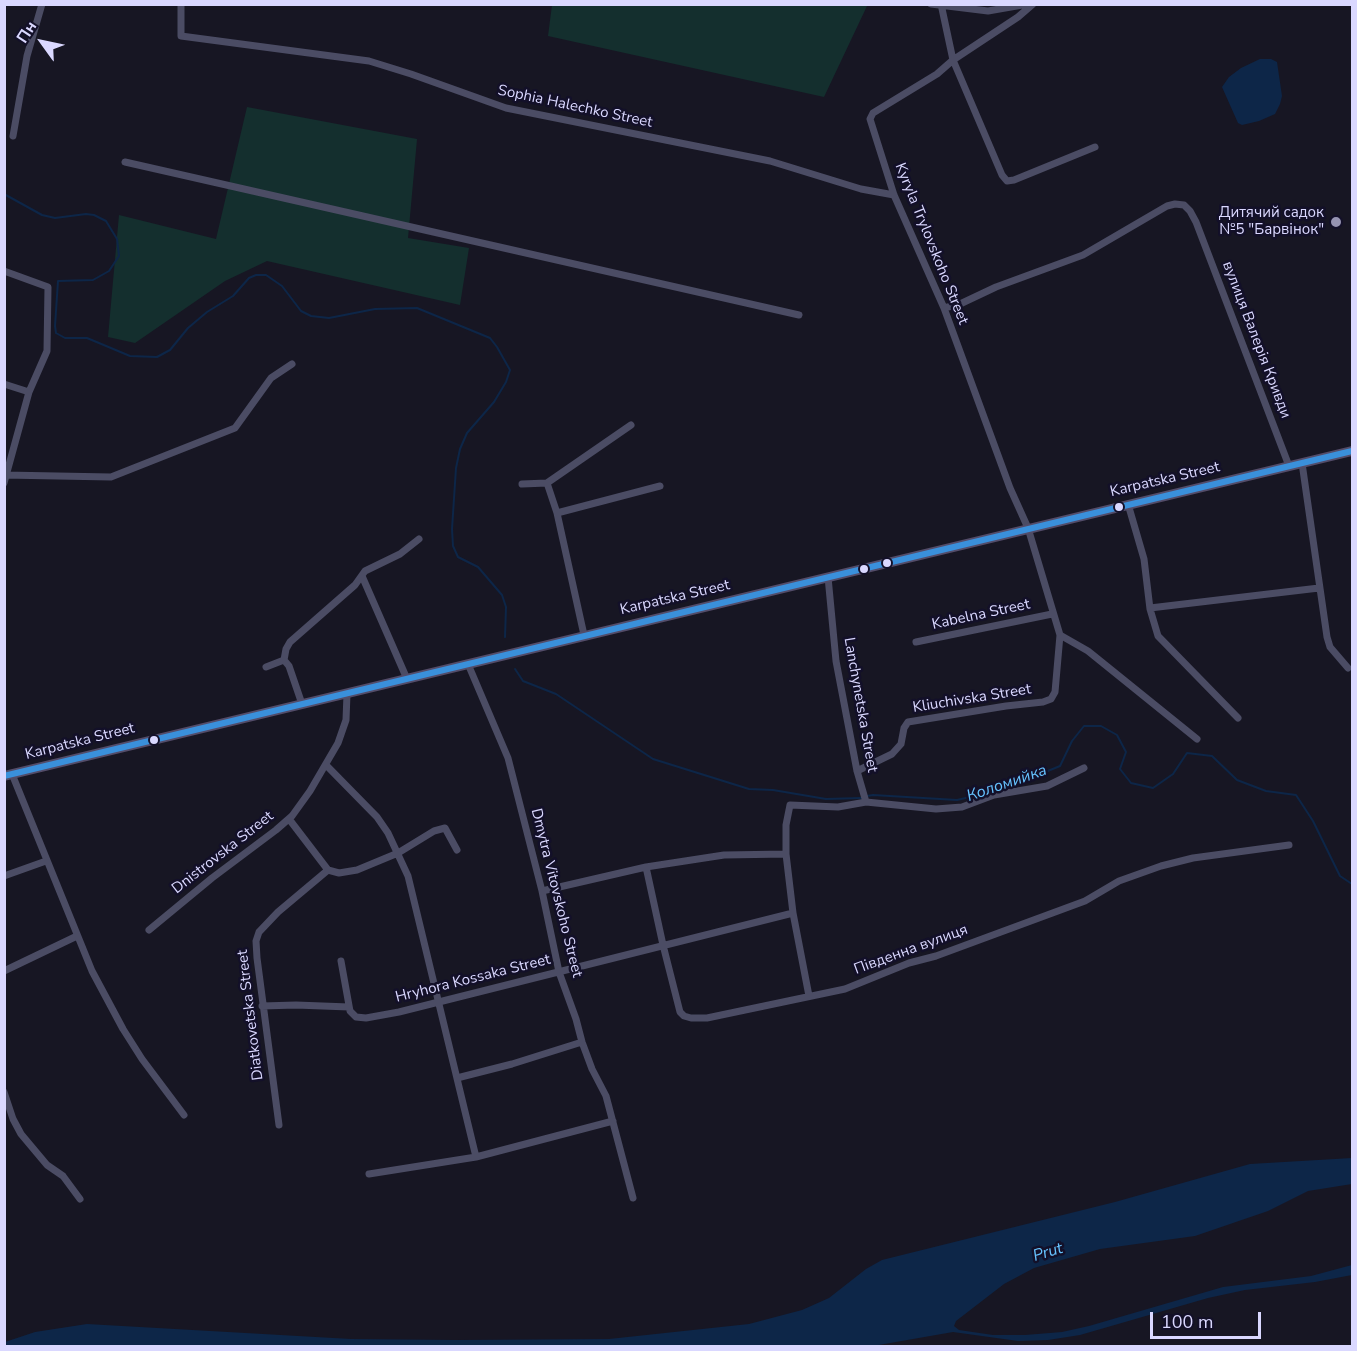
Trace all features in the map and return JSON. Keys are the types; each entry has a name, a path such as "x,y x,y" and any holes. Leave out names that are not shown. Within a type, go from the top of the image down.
{"main road":[{"name":"Karpatska Street","path":"8,775 1353,451"}],"street":[{"path":"13,136 27,56 42,4"},
{"name":"Sophia Halechko Street","path":"181,4 181,36 369,61 506,108 770,161 861,189 894,195"},
{"path":"931,4 988,11 1028,4"},
{"path":"953,60 1018,18 1033,4"},
{"path":"942,6 953,60 1002,175 1007,181 1095,147"},
{"name":"Kyryla Trylovskoho Street","path":"953,60 937,74 870,116 894,195 944,308 1010,488 1028,528 1060,635"},
{"path":"125,162 799,315"},
{"name":"вулиця Валерія Кривди","path":"944,308 960,304 987,291 1083,255 1170,204 1184,205 1196,222 1289,466"},
{"path":"4,271 48,287 47,351 29,392 4,483"},
{"path":"6,475 111,477 235,428 271,378 292,364"},
{"path":"4,384 29,392"},
{"path":"522,484 547,483 631,425"},
{"path":"1302,463 1327,637 1330,646 1348,668"},
{"path":"547,483 557,513 584,635"},
{"path":"557,513 660,486"},
{"path":"1128,504 1144,558 1150,608 1156,633 1160,640 1238,718"},
{"path":"284,660 290,642 331,607 370,567 400,554 419,539"},
{"path":"362,576 407,679"},
{"name":"Lanchynetska Street","path":"828,577 836,662 857,771 865,798"},
{"path":"1150,608 1319,588"},
{"name":"Kabelna Street","path":"916,642 1052,614"},
{"path":"1060,635 1088,651 1197,740"},
{"name":"Kliuchivska Street","path":"857,771 876,764 895,751 902,740 904,726 908,722 1049,700 1054,692 1060,635"},
{"path":"266,667 284,660"},
{"path":"284,660 289,666 302,704"},
{"name":"Dmytra Vitovskoho Street","path":"468,664 508,758 542,891 559,972 592,1069 606,1096 633,1198"},
{"name":"Dnistrovska Street","path":"148,930 289,819 327,765 344,729 347,713 346,694"},
{"path":"327,765 377,817 398,853 412,890 476,1157"},
{"path":"809,996 793,913 786,854 787,814 790,805 838,807 865,798 936,809 962,807 994,795 1047,786 1084,768"},
{"path":"8,775 92,971 142,1059 184,1115"},
{"path":"289,819 328,870 339,873 357,870 398,853 435,831 445,828 457,850"},
{"name":"Південна вулиця","path":"646,867 680,1012 684,1016 707,1018 845,989 909,963 936,956 1085,901 1136,874 1193,858 1288,845"},
{"path":"542,891 646,867 731,854 786,854"},
{"path":"4,876 46,861"},
{"name":"Diatkovetska Street","path":"279,1125 262,1006 256,949 257,936 267,922 328,870"},
{"name":"Hryhora Kossaka Street","path":"262,1006 349,1007 356,1017 366,1018 439,1002 793,913"},
{"path":"4,971 77,936"},
{"path":"341,961 349,1007"},
{"path":"457,1078 582,1042"},
{"path":"4,1092 21,1134 47,1164 63,1176 80,1198"},
{"path":"369,1174 476,1157 613,1121"}],"green space":[{"path":"552,5 867,6 824,97 548,36"},
{"path":"247,107 417,139 408,238 469,248 460,305 267,261 225,281 135,343 108,337 119,215 216,239"}],"water":[{"path":"1260,59 1271,59 1277,62 1282,96 1280,104 1275,114 1242,125 1238,123 1222,87 1229,77 1241,68"},
{"name":"Prut","path":"1352,1158 1352,1184 1308,1191 1268,1211 1195,1236 1100,1249 1034,1268 1004,1284 956,1321 954,1326 959,1330 993,1335 1062,1332 1223,1287 1311,1276 1352,1265 1352,1275 1245,1290 1208,1298 1080,1335 1048,1340 1018,1341 953,1332 873,1346 5,1346 5,1342 35,1332 87,1324 351,1339 457,1340 609,1339 749,1324 802,1310 829,1298 866,1269 882,1260 1115,1202 1250,1164"}],"waterway":[{"name":"Коломийка","path":"4,194 42,215 55,218 94,215 106,221 117,239 119,256 109,271 93,280 58,281 55,326 56,333 65,338 87,338 130,356 157,357 170,350 188,328 207,312 233,296 249,278 256,275 266,275 282,286 301,311 311,316 329,318 375,309 417,308 490,338 510,370 494,402 467,433 460,449 456,468 452,529 453,546 458,557 478,567 502,595 506,607 505,637"},
{"name":"Коломийка","path":"515,669 523,681 556,694 653,759 749,789 773,790 826,799 861,798"},
{"name":"Коломийка","path":"867,796 957,800 970,797 1011,780 1038,775 1060,766 1072,741 1084,726 1101,726 1117,735 1126,752 1120,769 1131,783 1153,788 1173,774 1187,753 1212,756 1237,780 1266,791 1296,795 1313,821 1340,876 1352,884"}],"transit line":[{"path":"4,776 1352,451"}],"place":[{"name":"Дитячий садок №5 \"Барвінок\"","path":"1336,222"}]}
